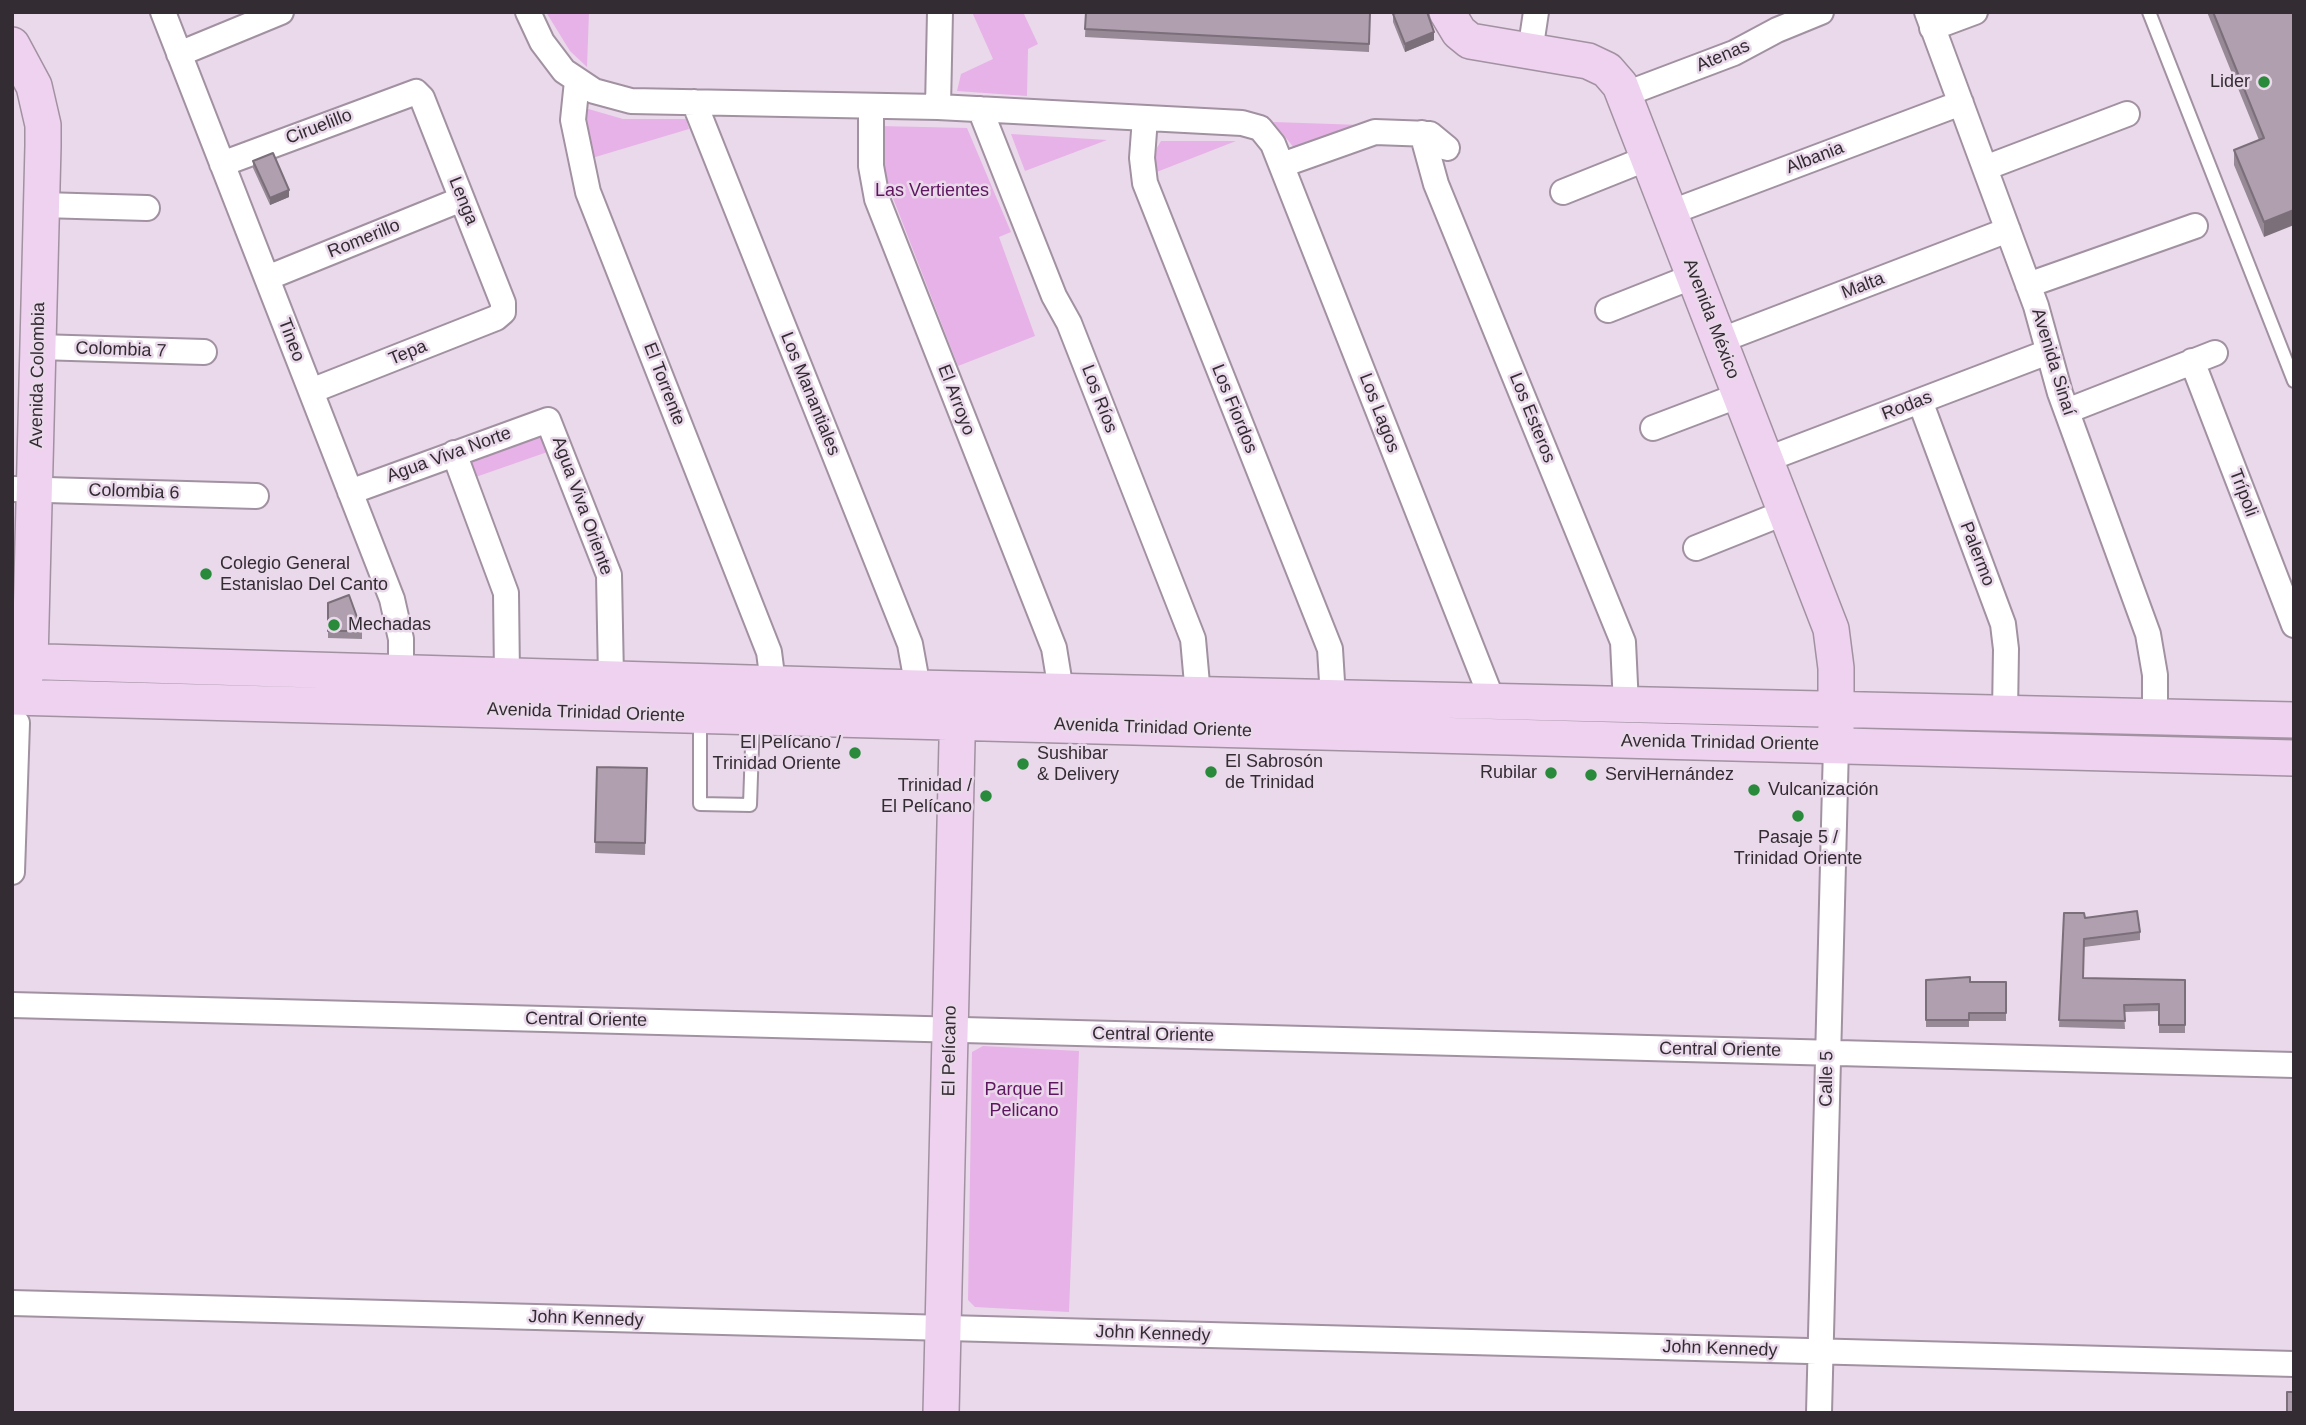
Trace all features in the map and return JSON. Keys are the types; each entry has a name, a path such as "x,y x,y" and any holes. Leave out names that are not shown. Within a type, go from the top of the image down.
{"main road":[{"name":"Avenida México","path":"1447,12 1459,33 1470,41 1597,65 1614,77 1831,629 1836,655 1836,746"},
{"name":"Avenida Colombia","path":"12,45 26,70 39,103 43,125 38,347 24,489 17,688"},
{"name":"Avenida Trinidad Oriente","path":"17,688 401,672 611,678 918,688 958,706 1836,746 2294,758"},
{"name":"Avenida Trinidad Oriente","path":"17,688 753,717 958,706 1061,691 2294,720"},
{"name":"El Pelícano","path":"941,1413 958,706"}],"street":[{"name":"Tineo","path":"163,12 396,611 401,639 401,672"},
{"path":"180,54 281,12"},
{"path":"528,12 553,58 577,81 594,91 631,101 938,107 1145,118"},
{"path":"938,107 940,12"},
{"path":"1530,52 1536,12"},
{"name":"Atenas","path":"1623,95 1734,53 1777,30 1821,12"},
{"path":"1929,20 1975,12"},
{"name":"Avenida Sinaí","path":"1929,20 2028,285 2067,411 2148,634 2155,675 2155,717"},
{"name":"El Torrente","path":"577,81 573,120 588,192 769,652 773,683"},
{"name":"Ciruelillo","path":"222,163 416,92"},
{"name":"Lenga","path":"416,92 422,98 462,199 503,303 503,312"},
{"name":"Los Manantiales","path":"694,102 910,644 918,688"},
{"name":"Albania","path":"1669,213 1961,103"},
{"name":"El Arroyo","path":"871,106 871,166 877,199 1054,648 1061,691"},
{"name":"Los Ríos","path":"980,110 1054,296 1069,323 1193,639 1198,695"},
{"path":"1985,168 2127,114"},
{"name":"Los Lagos","path":"1145,118 1242,123 1259,128 1270,138 1493,702"},
{"name":"Los Fiordos","path":"1145,118 1142,158 1145,183 1330,649 1333,698"},
{"path":"1282,165 1375,132 1422,134 1437,138 1447,148"},
{"name":"Los Esteros","path":"1422,134 1436,184 1623,642 1626,705"},
{"path":"1563,192 1648,158"},
{"name":"Romerillo","path":"267,278 462,199"},
{"path":"42,205 147,208"},
{"path":"2028,285 2195,226"},
{"name":"Malta","path":"1719,341 2008,230"},
{"path":"1608,310 1694,276"},
{"name":"Tepa","path":"311,391 503,312"},
{"name":"Colombia 7","path":"38,347 204,352"},
{"name":"Rodas","path":"1765,460 2048,352"},
{"name":"Trípoli","path":"2067,411 2204,357 2294,625"},
{"path":"1653,428 1740,394"},
{"name":"Palermo","path":"1920,401 2003,624 2006,649 2005,713"},
{"name":"Agua Viva Norte","path":"350,492 548,420"},
{"name":"Agua Viva Oriente","path":"548,420 609,575 611,678"},
{"path":"454,453 506,593 507,675"},
{"name":"Colombia 6","path":"24,489 256,496"},
{"path":"1696,548 1786,512"},
{"path":"12,872 17,688"},
{"name":"Calle 5","path":"1819,1413 1836,746"},
{"name":"Central Oriente","path":"12,1005 2294,1065"},
{"name":"John Kennedy","path":"12,1303 2294,1364"}],"lane":[{"path":"2150,12 2294,381"},
{"path":"700,716 700,804 750,804 753,717"}],"green space":[{"path":"546,12 589,12 587,67 570,51"},
{"path":"972,12 1023,12 1038,44 1028,49 1027,96 957,91 961,74 993,59"},
{"path":"578,106 623,119 686,119 689,129 592,158"},
{"path":"1273,122 1361,125 1295,149"},
{"name":"Las Vertientes","path":"879,126 967,128 1011,232 999,237 1035,336 958,366 886,180"},
{"path":"1011,134 1107,140 1025,171"},
{"path":"1161,141 1236,141 1154,173 1155,151"},
{"path":"538,426 556,449 470,479 469,452"},
{"name":"Parque El Pelicano","path":"983,1046 1079,1051 1069,1312 975,1307 968,1300 972,1052"}],"building":[{"path":"1086,12 1370,13 1369,44 1085,29"},
{"path":"1427,12 1434,32 1405,44 1393,14"},
{"name":"Lider","path":"2213,12 2294,12 2294,210 2264,222 2234,150 2264,138"},
{"path":"273,153 289,190 270,198 253,161"},
{"path":"349,595 362,631 328,631 328,603"},
{"path":"597,767 647,768 645,843 595,842"},
{"path":"2137,911 2140,932 2084,939 2083,978 2185,980 2185,1025 2159,1025 2159,1004 2124,1005 2125,1021 2059,1020 2064,913 2084,913 2085,918"},
{"path":"1970,977 1970,982 2006,982 2006,1013 1969,1013 1969,1020 1926,1020 1926,980"},
{"path":"2287,1392 2294,1392 2294,1413 2287,1413"}],"place":[{"name":"Lider","path":"2264,82"},
{"name":"Colegio General Estanislao Del Canto","path":"206,574"},
{"name":"Mechadas","path":"334,625"},
{"name":"El Pelícano / Trinidad Oriente","path":"855,753"},
{"name":"Sushibar & Delivery","path":"1023,764"},
{"name":"El Sabrosón de Trinidad","path":"1211,772"},
{"name":"Rubilar","path":"1551,773"},
{"name":"ServiHernández","path":"1591,775"},
{"name":"Vulcanización","path":"1754,790"},
{"name":"Trinidad / El Pelícano","path":"986,796"},
{"name":"Pasaje 5 / Trinidad Oriente","path":"1798,816"}]}
